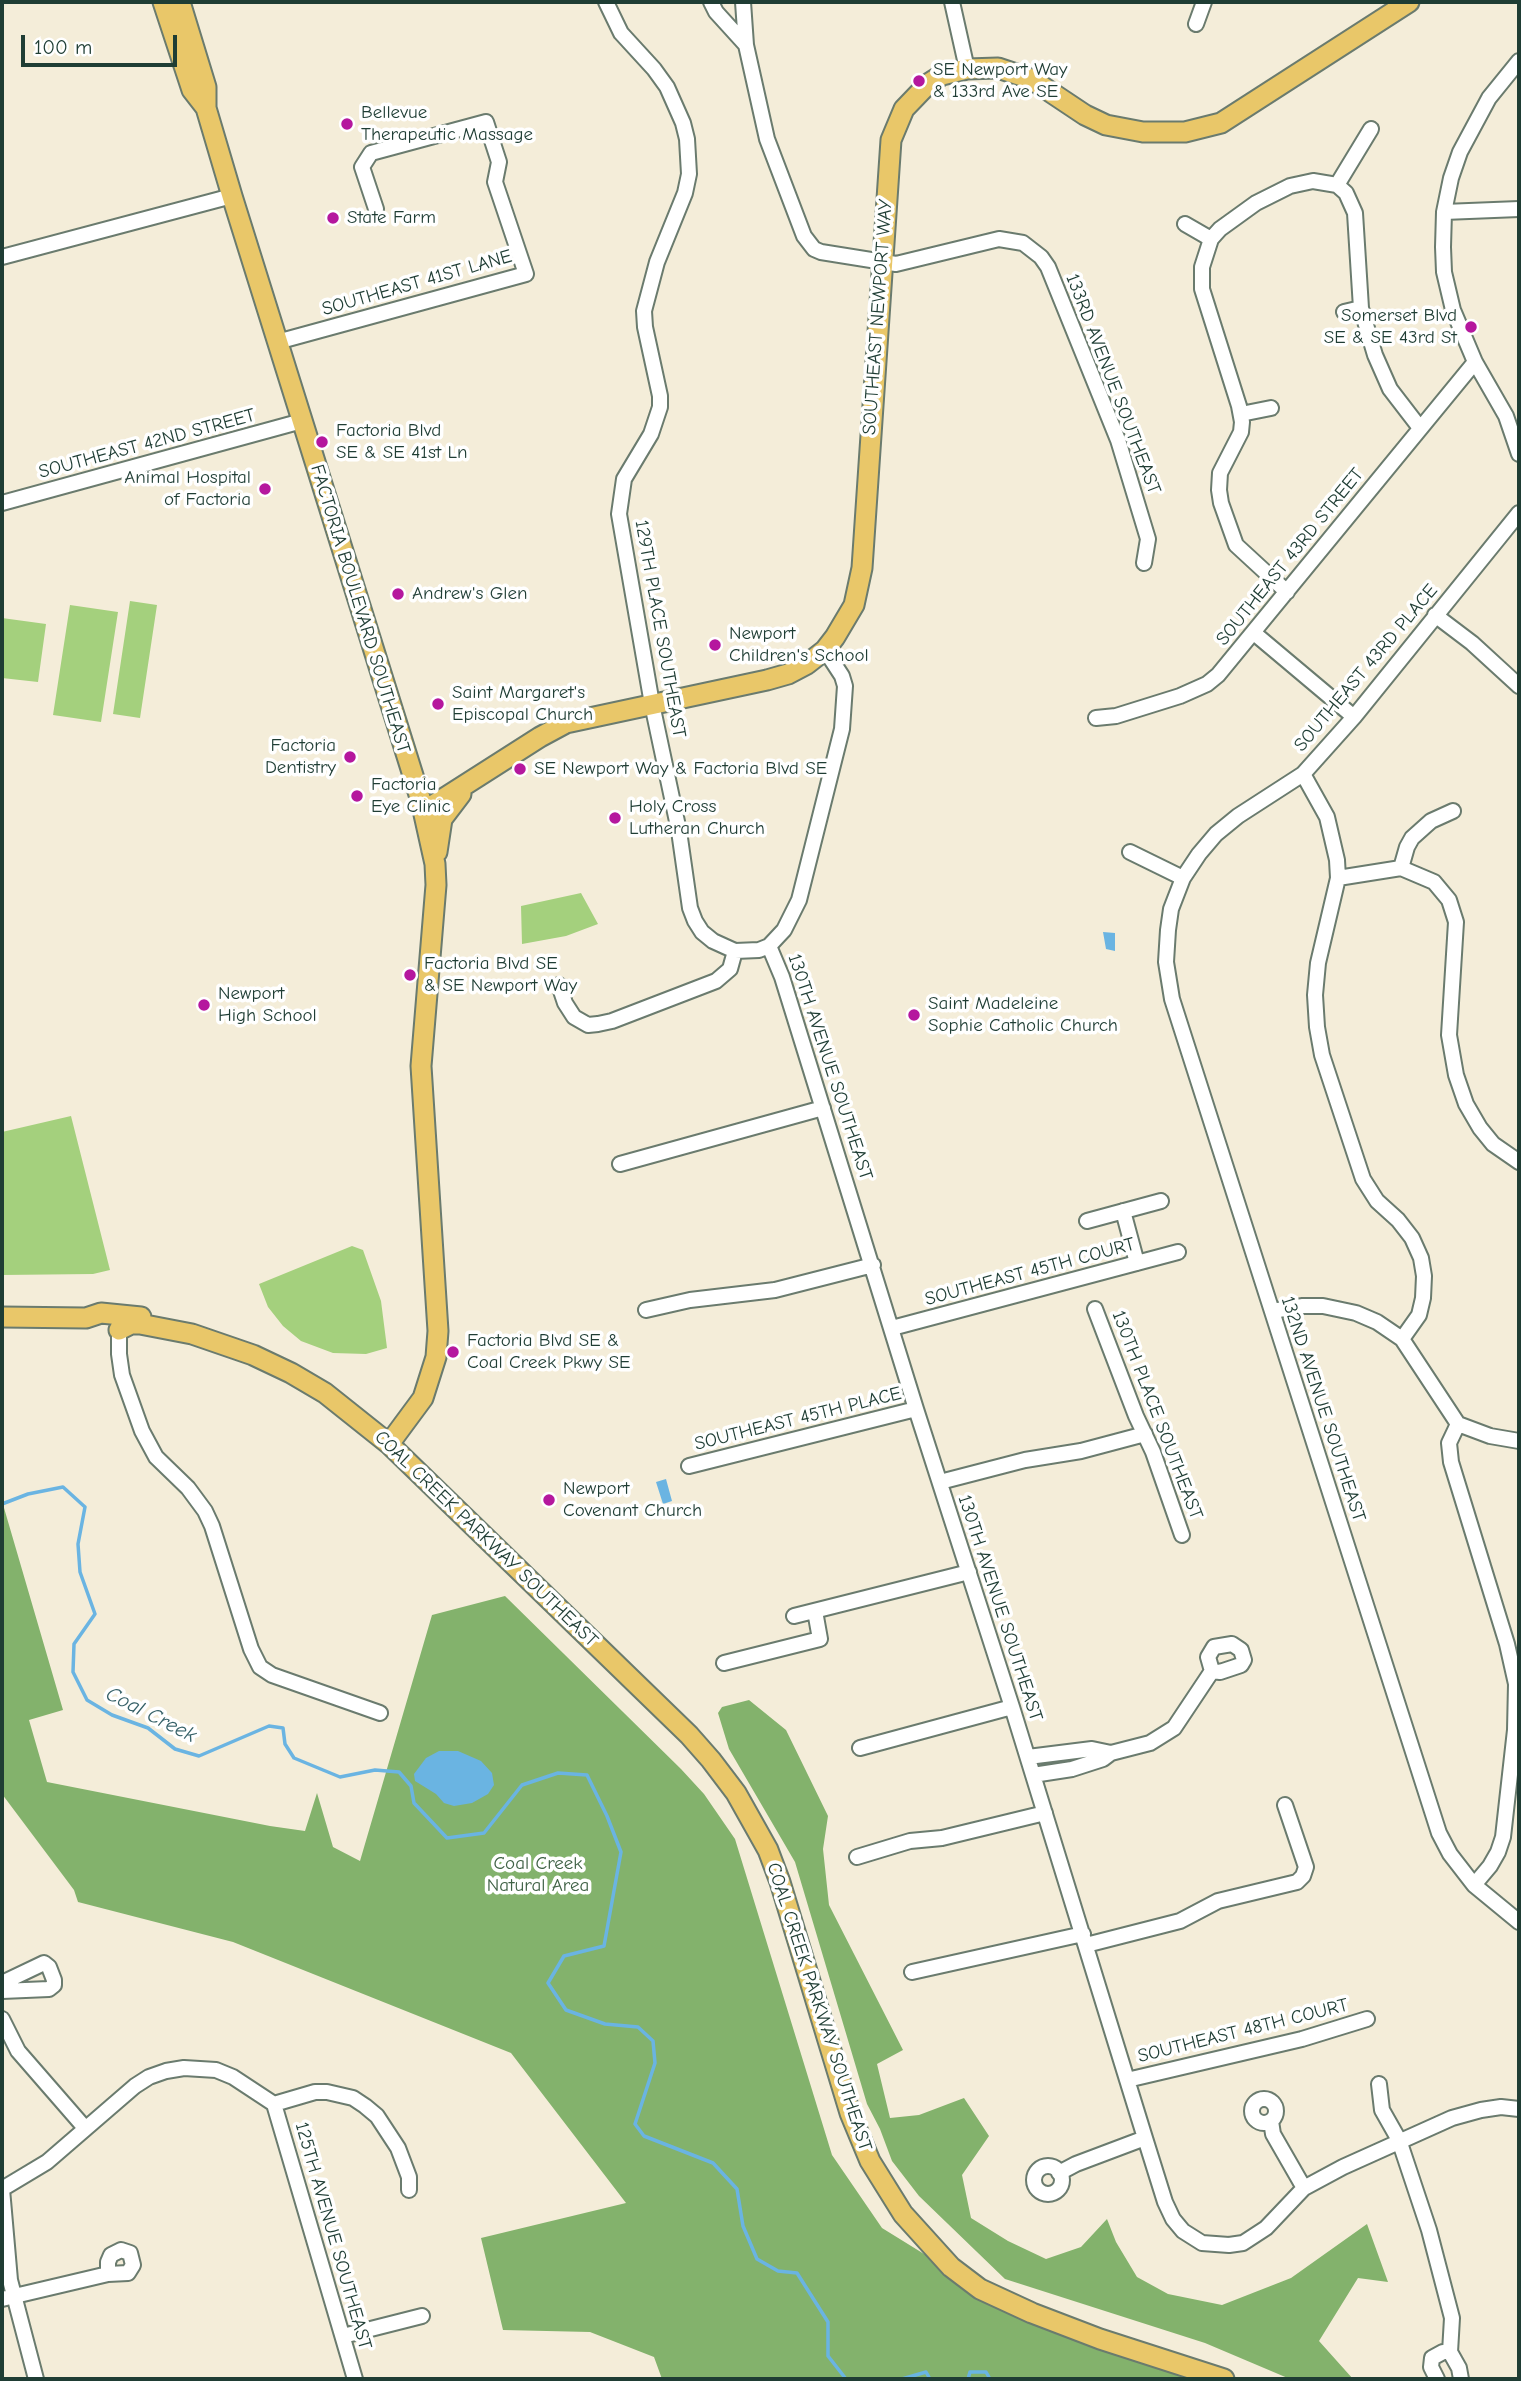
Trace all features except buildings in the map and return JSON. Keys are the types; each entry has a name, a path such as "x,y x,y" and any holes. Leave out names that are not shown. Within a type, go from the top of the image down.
{"main road":[{"name":"FACTORIA BOULEVARD SOUTHEAST","path":"163,2 192,90 206,107"},
{"name":"FACTORIA BOULEVARD SOUTHEAST","path":"180,2 206,88 206,107 424,811 435,864 436,885 421,1066 438,1331 436,1357 422,1398 389,1444"},
{"name":"SOUTHEAST NEWPORT WAY","path":"424,811 566,723 788,674 807,664 825,649 848,617 860,578 889,152 895,127 904,109 928,84 942,75 991,67 1031,79 1085,116 1106,125 1143,132 1185,132 1227,119 1409,2"},
{"path":"435,864 445,812 475,778"},
{"name":"COAL CREEK PARKWAY SOUTHEAST","path":"2,1317 86,1318 101,1313 146,1318 205,1331 213,1341 253,1355 326,1394 389,1444 689,1735 736,1793 768,1850 780,1882 858,2135 887,2191 924,2238 951,2267 1001,2300 1100,2339 1224,2379"},
{"name":"COAL CREEK PARKWAY SOUTHEAST","path":"86,1318 103,1329 119,1330"},
{"path":"119,1330 131,1324 139,1324 213,1341"}],"street":[{"name":"129TH PLACE SOUTHEAST","path":"606,2 621,33 667,87 683,123 689,154 685,193 657,262 644,311 660,407 651,433 624,479 620,495 620,514 652,704 674,800 692,914 702,932 713,941 735,951"},
{"path":"711,2 716,12 746,46"},
{"path":"743,2 746,46 767,139 808,243 821,252 881,263"},
{"path":"952,2 967,69"},
{"path":"1196,24 1204,2"},
{"path":"1519,61 1489,98 1475,122 1451,178 1444,212 1443,247 1448,293 1461,332 1506,416 1519,454"},
{"name":"SOUTHEAST 41ST LANE","path":"277,342 526,274 495,182 499,162 486,122 371,153 362,167 376,209"},
{"path":"1337,185 1371,129"},
{"path":"1287,592 1236,545 1221,503 1220,473 1241,432 1241,414 1202,289 1202,267 1211,239 1220,229 1256,203 1290,186 1312,181 1337,185 1346,193 1355,213 1361,309 1383,376 1420,428"},
{"path":"2,257 233,196"},
{"path":"1444,212 1519,209"},
{"path":"1185,224 1211,239"},
{"name":"133RD AVENUE SOUTHEAST","path":"881,263 896,264 983,242 1010,240 1033,249 1048,267 1122,453 1149,539 1144,562"},
{"path":"1343,312 1361,309"},
{"name":"SOUTHEAST 43RD STREET","path":"1096,718 1116,716 1194,691 1218,675 1475,362"},
{"path":"1241,414 1271,408"},
{"name":"SOUTHEAST 42ND STREET","path":"2,503 302,421"},
{"name":"SOUTHEAST 43RD PLACE","path":"1183,878 1216,834 1238,816 1303,774 1354,717 1519,513"},
{"path":"1435,615 1472,643 1519,686"},
{"path":"1254,633 1354,717"},
{"path":"559,985 565,1003 574,1017 588,1025 598,1024 716,981 730,969 735,951 759,950 769,946 784,930 799,900 842,729 845,686 842,676 825,649"},
{"path":"1303,774 1327,817 1334,841 1338,878 1318,963 1315,995 1322,1055 1363,1179 1377,1201 1398,1220 1412,1238 1421,1258 1424,1276 1419,1315 1402,1339"},
{"path":"1401,868 1412,838 1431,821 1452,811"},
{"path":"1129,852 1183,878"},
{"path":"1338,878 1401,868 1434,882 1442,889 1454,911 1456,933 1449,1035 1456,1075 1466,1104 1480,1128 1493,1144 1519,1162"},
{"name":"132ND AVENUE SOUTHEAST","path":"1183,878 1171,909 1168,930 1166,962 1172,999 1429,1807 1450,1854 1474,1885 1519,1922"},
{"name":"130TH AVENUE SOUTHEAST","path":"769,946 782,977 873,1265 1165,2202 1182,2231 1202,2243 1229,2245 1254,2238 1304,2188"},
{"path":"620,1164 823,1108"},
{"path":"1087,1221 1161,1201"},
{"path":"1124,1211 1137,1263"},
{"name":"SOUTHEAST 45TH COURT","path":"892,1328 1178,1252"},
{"path":"646,1310 690,1300 775,1290 873,1265"},
{"path":"1272,1311 1303,1306 1339,1308 1377,1322 1402,1339 1458,1424 1490,1436 1519,1441"},
{"name":"130TH PLACE SOUTHEAST","path":"1095,1309 1182,1535"},
{"path":"119,1330 122,1375 142,1431 156,1457 188,1488 205,1511 251,1649 260,1667 272,1675 380,1713"},
{"name":"SOUTHEAST 45TH PLACE","path":"689,1466 916,1409"},
{"path":"1458,1424 1449,1443 1451,1462 1507,1644 1516,1693 1515,1730 1503,1836 1490,1866 1474,1885"},
{"path":"940,1482 1145,1434"},
{"path":"794,1616 969,1572"},
{"path":"724,1664 820,1639 815,1611"},
{"path":"1033,1775 1072,1769 1102,1759 1111,1753 1150,1743 1174,1728 1212,1671"},
{"path":"860,1748 1012,1707"},
{"path":"1027,1757 1093,1749 1111,1753"},
{"path":"912,1972 1180,1921 1218,1901 1297,1882 1303,1877 1306,1867 1285,1805"},
{"path":"857,1857 910,1841 942,1838 1045,1813"},
{"path":"2,1983 44,1963 49,1966 54,1980 50,1989 2,1991"},
{"path":"2,2019 18,2050 85,2128"},
{"name":"SOUTHEAST 48TH COURT","path":"1127,2080 1302,2039 1367,2019"},
{"path":"36,2379 8,2298 2,2189 47,2162 149,2077 184,2068 216,2070 233,2077 274,2104 315,2092 352,2098 377,2116 398,2148 409,2177 409,2190"},
{"path":"1379,2084 1382,2110 1399,2140 1448,2297 1452,2318 1450,2352 1459,2368 1461,2379"},
{"name":"125TH AVENUE SOUTHEAST","path":"274,2104 355,2379"},
{"path":"1271,2121 1273,2134 1304,2188 1399,2140 1452,2118 1501,2107 1519,2109"},
{"path":"1059,2173 1144,2138"},
{"path":"8,2298 108,2274"},
{"path":"343,2336 422,2316"},
{"path":"1437,2379 1431,2367 1432,2358 1443,2352 1450,2352"}],"green space":[{"path":"130,601 157,605 140,718 113,714"},
{"path":"70,605 118,612 101,722 53,715"},
{"path":"2,618 46,624 38,682 2,678"},
{"path":"581,893 598,924 566,936 522,944 521,906"},
{"path":"71,1116 110,1270 93,1274 2,1275 2,1132"},
{"path":"352,1246 363,1250 381,1301 387,1348 366,1354 333,1353 301,1341 283,1326 268,1307 259,1284"},
{"name":"Coal Creek Natural Area","path":"2,1501 63,1710 29,1720 47,1782 305,1831 317,1793 333,1847 360,1861 432,1615 505,1596 681,1769 704,1794 735,1839 832,2155 882,2228 984,2291 1220,2379 662,2379 654,2357 590,2332 503,2330 481,2238 626,2203 511,2053 233,1942 78,1902 74,1890 2,1794"},
{"path":"749,1700 786,1730 828,1816 823,1849 829,1905 903,2050 877,2064 890,2118 919,2115 964,2098 989,2136 962,2175 971,2218 1008,2241 1046,2259 1081,2247 1107,2219 1116,2242 1137,2277 1168,2294 1222,2305 1291,2278 1367,2224 1388,2282 1358,2278 1319,2341 1353,2379 1290,2379 1205,2343 1005,2279 919,2196 892,2161 867,2104 795,1862 729,1749 718,1713 722,1707"}],"water":[{"path":"1103,932 1115,933 1115,951 1106,949"},
{"path":"666,1479 672,1501 663,1504 656,1482"},
{"path":"439,1751 458,1751 481,1761 492,1773 494,1785 488,1794 472,1803 454,1806 444,1803 436,1794 415,1781 414,1774 426,1758"}],"waterway":[{"name":"Coal Creek","path":"2,1504 28,1494 63,1487 85,1507 78,1544 80,1572 95,1614 74,1644 73,1672 87,1700 112,1715 148,1728 175,1749 199,1756 269,1726 283,1728 285,1744 294,1758 340,1777 375,1770 399,1772 411,1786 414,1803 447,1838 484,1833 522,1785 558,1773 587,1775 621,1852 604,1946 564,1956 548,1983 566,2010 605,2024 638,2027 653,2041 655,2063 635,2124 644,2136 713,2163 737,2189 743,2226 757,2259 778,2271 797,2273 828,2322 828,2356 846,2379"},
{"name":"Coal Creek","path":"902,2379 926,2372 930,2379"},
{"name":"Coal Creek","path":"968,2379 970,2372 986,2372 990,2379"}],"place":[{"name":"SE Newport Way & 133rd Ave SE","path":"919,81"},
{"name":"Bellevue Therapeutic Massage","path":"347,124"},
{"name":"State Farm","path":"333,218"},
{"name":"Somerset Blvd SE & SE 43rd St","path":"1471,327"},
{"name":"Factoria Blvd SE & SE 41st Ln","path":"322,442"},
{"name":"Animal Hospital of Factoria","path":"265,489"},
{"name":"Andrew's Glen","path":"398,594"},
{"name":"Newport Children's School","path":"715,645"},
{"name":"Saint Margaret's Episcopal Church","path":"438,704"},
{"name":"Factoria Dentistry","path":"350,757"},
{"name":"SE Newport Way & Factoria Blvd SE","path":"520,769"},
{"name":"Factoria Eye Clinic","path":"357,796"},
{"name":"Holy Cross Lutheran Church","path":"615,818"},
{"name":"Factoria Blvd SE & SE Newport Way","path":"410,975"},
{"name":"Newport High School","path":"204,1005"},
{"name":"Saint Madeleine Sophie Catholic Church","path":"914,1015"},
{"name":"Factoria Blvd SE & Coal Creek Pkwy SE","path":"453,1352"},
{"name":"Newport Covenant Church","path":"549,1500"}]}
